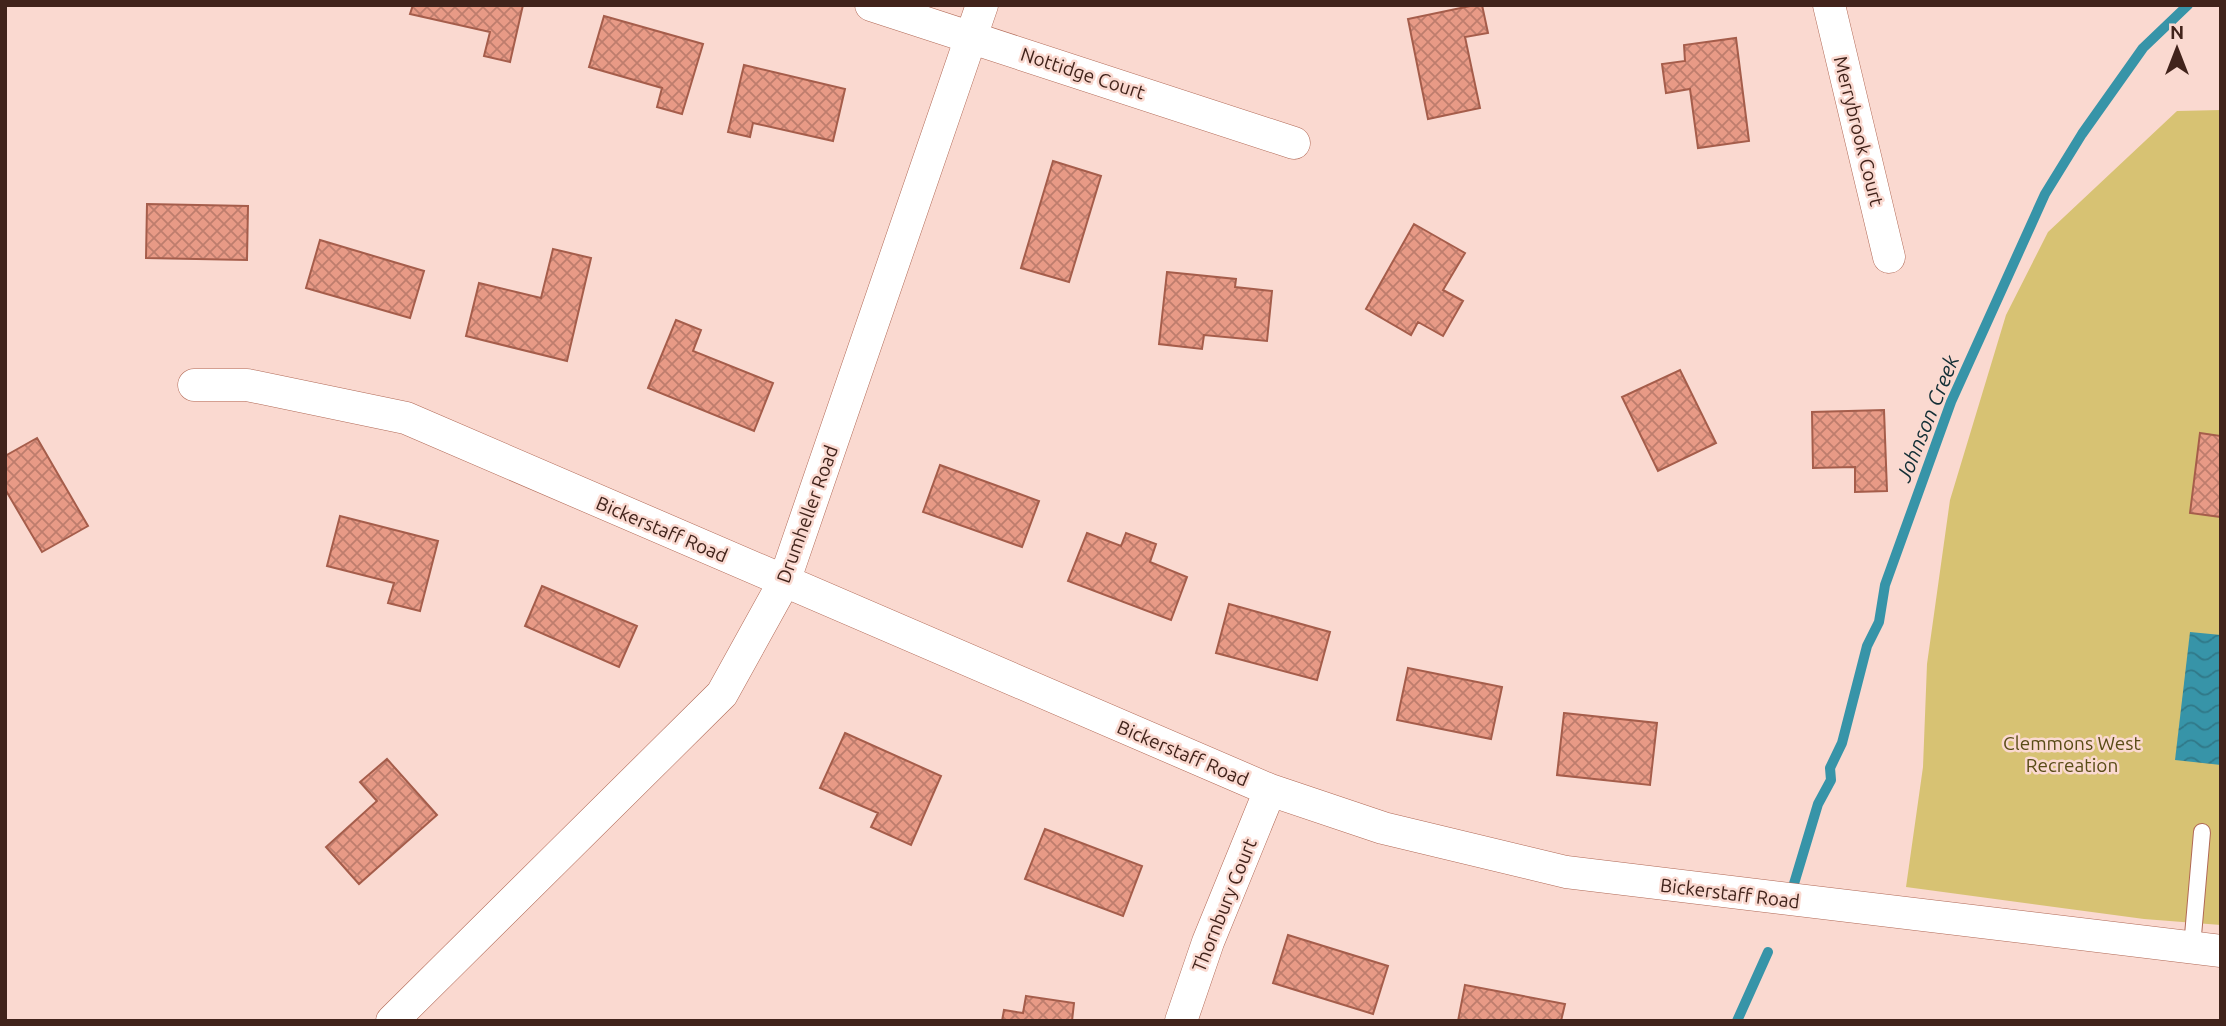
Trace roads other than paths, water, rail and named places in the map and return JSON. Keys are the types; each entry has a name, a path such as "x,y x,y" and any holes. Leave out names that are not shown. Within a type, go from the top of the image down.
{"street":[{"name":"Nottidge Court","path":"871,5 1294,143"},
{"name":"Drumheller Road","path":"392,1021 722,694 784,582 982,5"},
{"name":"Merrybrook Court","path":"1829,5 1889,257"},
{"name":"Bickerstaff Road","path":"194,385 247,385 406,418 1270,790 1383,828 1566,873 2206,949"},
{"name":"Thornbury Court","path":"1181,1021 1208,942 1270,790"}],"lane":[{"path":"2202,832 2206,949"}],"water":[{"path":"2190,632 2221,635 2221,765 2175,760"}],"waterway":[{"name":"Johnson Creek","path":"1793,887 1818,804 1831,780 1830,768 1842,743 1867,646 1879,622 1885,585 1951,402 2045,194 2082,134 2143,48 2188,5"},
{"name":"Johnson Creek","path":"1737,1021 1768,952"}],"park label":[{"name":"Clemmons West Recreation","path":"2072,754"}]}
